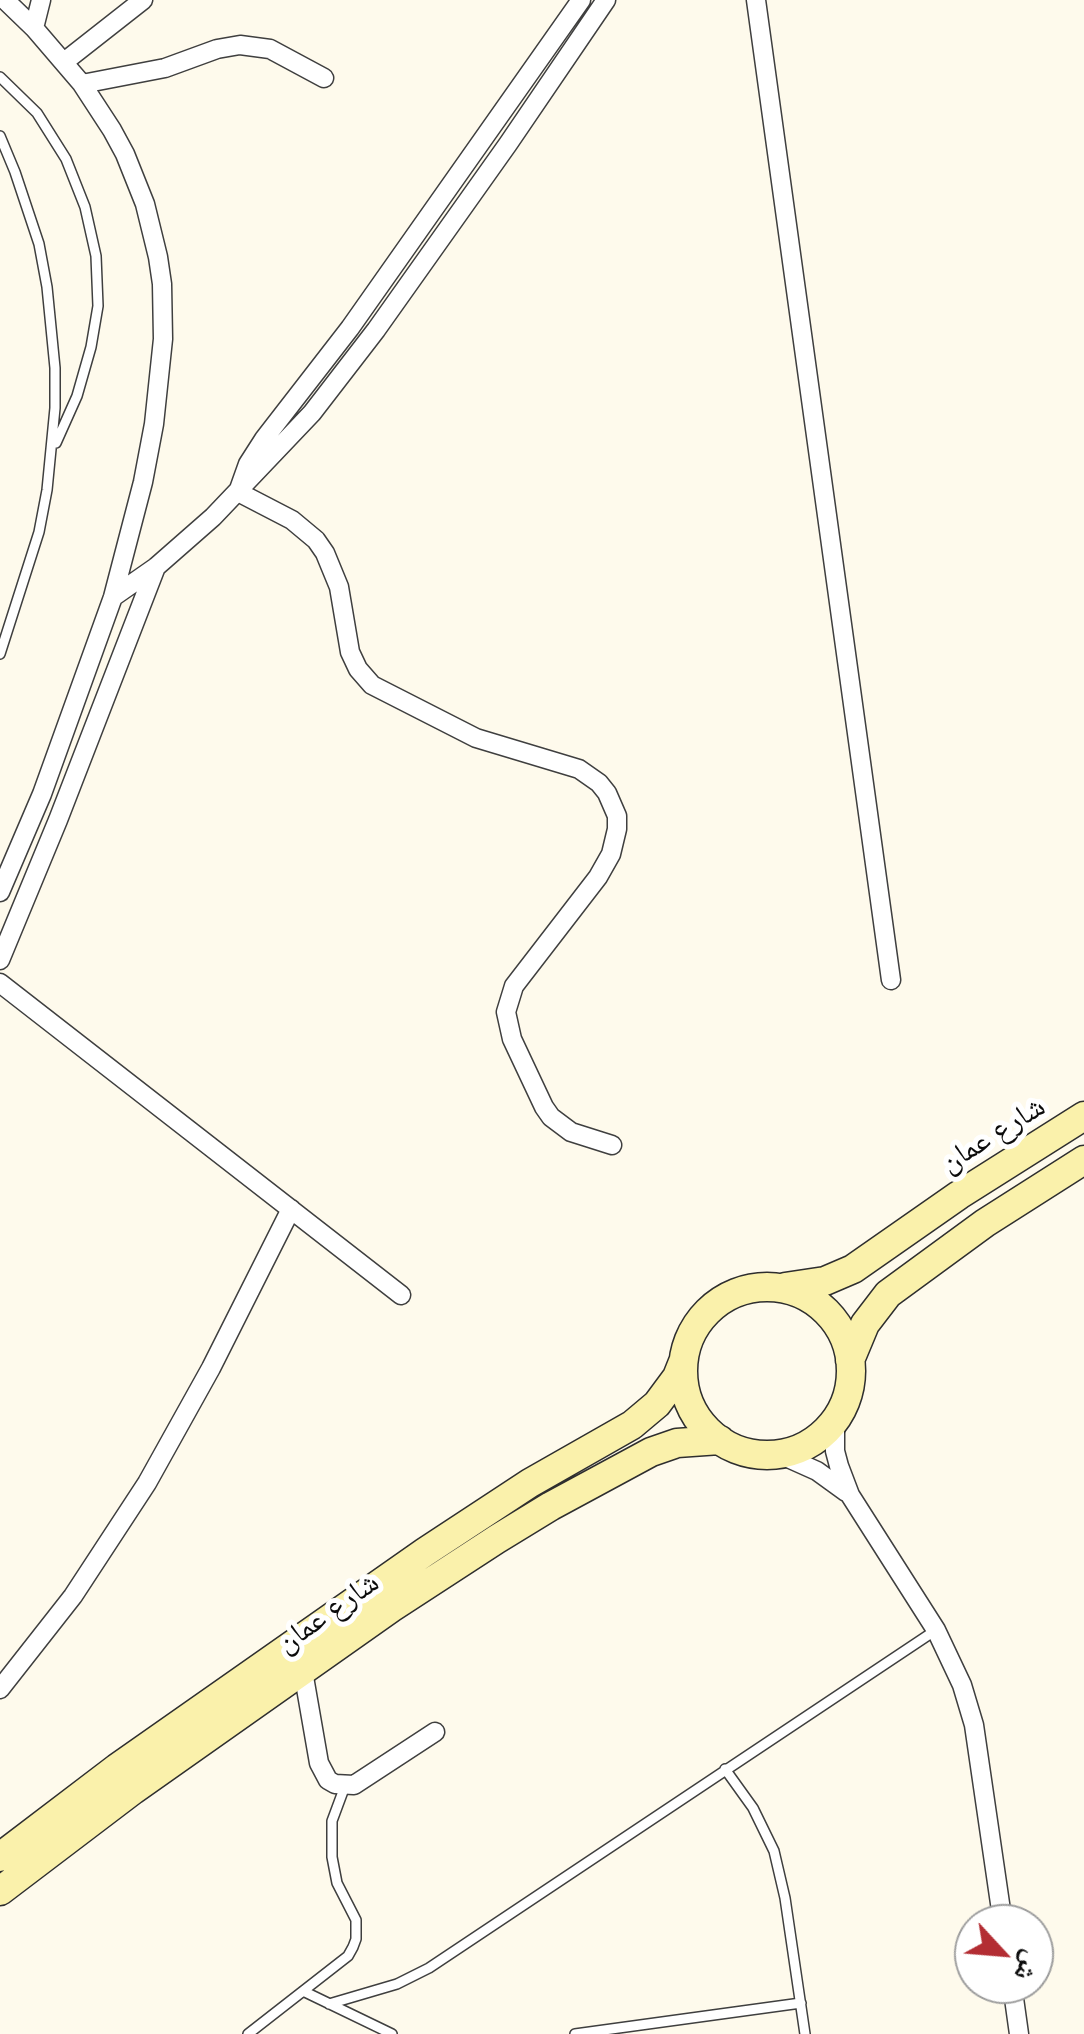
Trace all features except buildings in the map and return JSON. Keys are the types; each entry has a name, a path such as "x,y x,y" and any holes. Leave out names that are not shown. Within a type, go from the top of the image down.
{"main road":[{"name":"شارع عمان","path":"780,1287 825,1281 853,1268 958,1195 1084,1116"},
{"path":"850,1360 865,1324 888,1294 985,1223 1084,1160"},
{"path":"760,1287 797,1292 827,1311 846,1342 850,1360 848,1391 835,1420 810,1442 779,1454 748,1452 720,1440 695,1414 684,1380 688,1343 708,1311 741,1290 760,1287"},
{"name":"شارع عمان","path":"0,1857 117,1768 424,1552 530,1483 632,1426 668,1391 684,1362"},
{"name":"شارع عمان","path":"0,1891 134,1790 444,1573 551,1506 664,1446 720,1440"}],"street":[{"path":"0,892 42,794 130,540 154,424 164,312 158,257 136,179 112,130 64,62 5,0"},
{"path":"34,28 41,0"},
{"path":"64,62 143,0"},
{"path":"238,492 248,464 264,440 350,328 581,0"},
{"path":"113,596 188,541 312,413 376,330 606,0"},
{"path":"756,0 891,980"},
{"path":"82,84 165,68 217,49 240,46 270,49 324,78"},
{"path":"238,492 292,520 325,553 339,587 350,652 372,685 476,738 579,768 607,793 617,829 611,854 598,877 514,986 506,1012 512,1039 551,1117 571,1132 612,1145"},
{"path":"0,960 156,566"},
{"path":"0,983 400,1295"},
{"path":"0,1689 73,1596 146,1483 211,1368 291,1209"},
{"path":"835,1420 836,1451 850,1496 936,1630 962,1685 974,1725 1000,1904"},
{"path":"779,1454 817,1471 850,1496"},
{"path":"304,1670 322,1772 328,1780 345,1786 362,1780 435,1732"},
{"path":"1015,2004 1019,2034"}],"lane":[{"path":"0,77 38,113 66,159 85,207 96,256 98,306 91,348 77,396 52,449"},
{"path":"0,136 39,244 55,368 52,449 38,532 0,654"},
{"path":"329,2004 398,1984 430,1968 936,1630"},
{"path":"725,1769 753,1808 774,1852 785,1898 805,2034"},
{"path":"248,2034 348,1956 356,1939 353,1912 337,1883 332,1857 332,1821 345,1786"},
{"path":"303,1991 392,2034"},
{"path":"575,2034 800,2003"}]}
